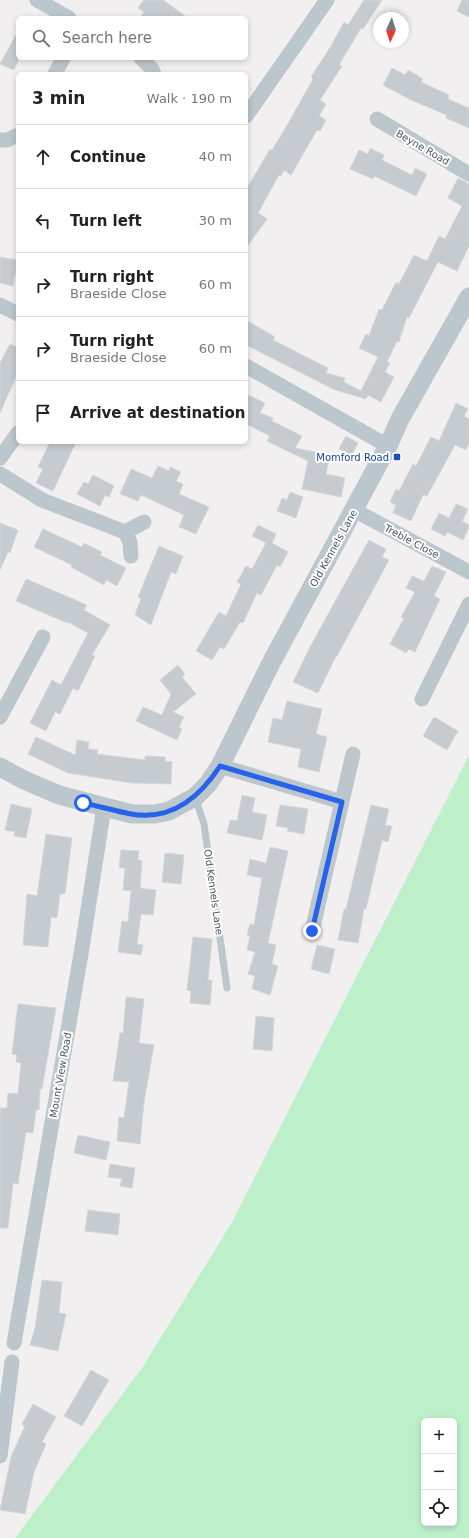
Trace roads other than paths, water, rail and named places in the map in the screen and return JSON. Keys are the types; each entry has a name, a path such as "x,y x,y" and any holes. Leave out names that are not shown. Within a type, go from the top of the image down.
{"street":[{"path":"37,0 65,16"},
{"path":"248,113 327,0"},
{"path":"55,72 62,60"},
{"path":"143,60 153,72"},
{"name":"Beyne Road","path":"377,120 469,174"},
{"path":"0,140 7,140 16,136"},
{"name":"Old Kennels Lane","path":"0,767 24,780 59,795 132,814 155,814 169,810 195,797 208,784 220,766 271,663 388,446 400,419 469,297"},
{"path":"0,305 16,313"},
{"path":"248,367 388,446"},
{"path":"0,458 16,436"},
{"path":"0,474 42,500 125,532 130,542 131,556"},
{"name":"Treble Close","path":"354,510 469,572"},
{"path":"125,532 144,522"},
{"path":"422,699 469,604"},
{"path":"0,718 43,637"},
{"path":"312,931 353,754"},
{"path":"220,766 342,802"},
{"name":"Mount View Road","path":"14,1343 82,948 104,807"},
{"path":"0,1456 12,1362"}],"lane":[{"name":"Old Kennels Lane","path":"195,797 204,824 227,988"}],"place":[{"name":"Momford Road","path":"397,457"}]}
